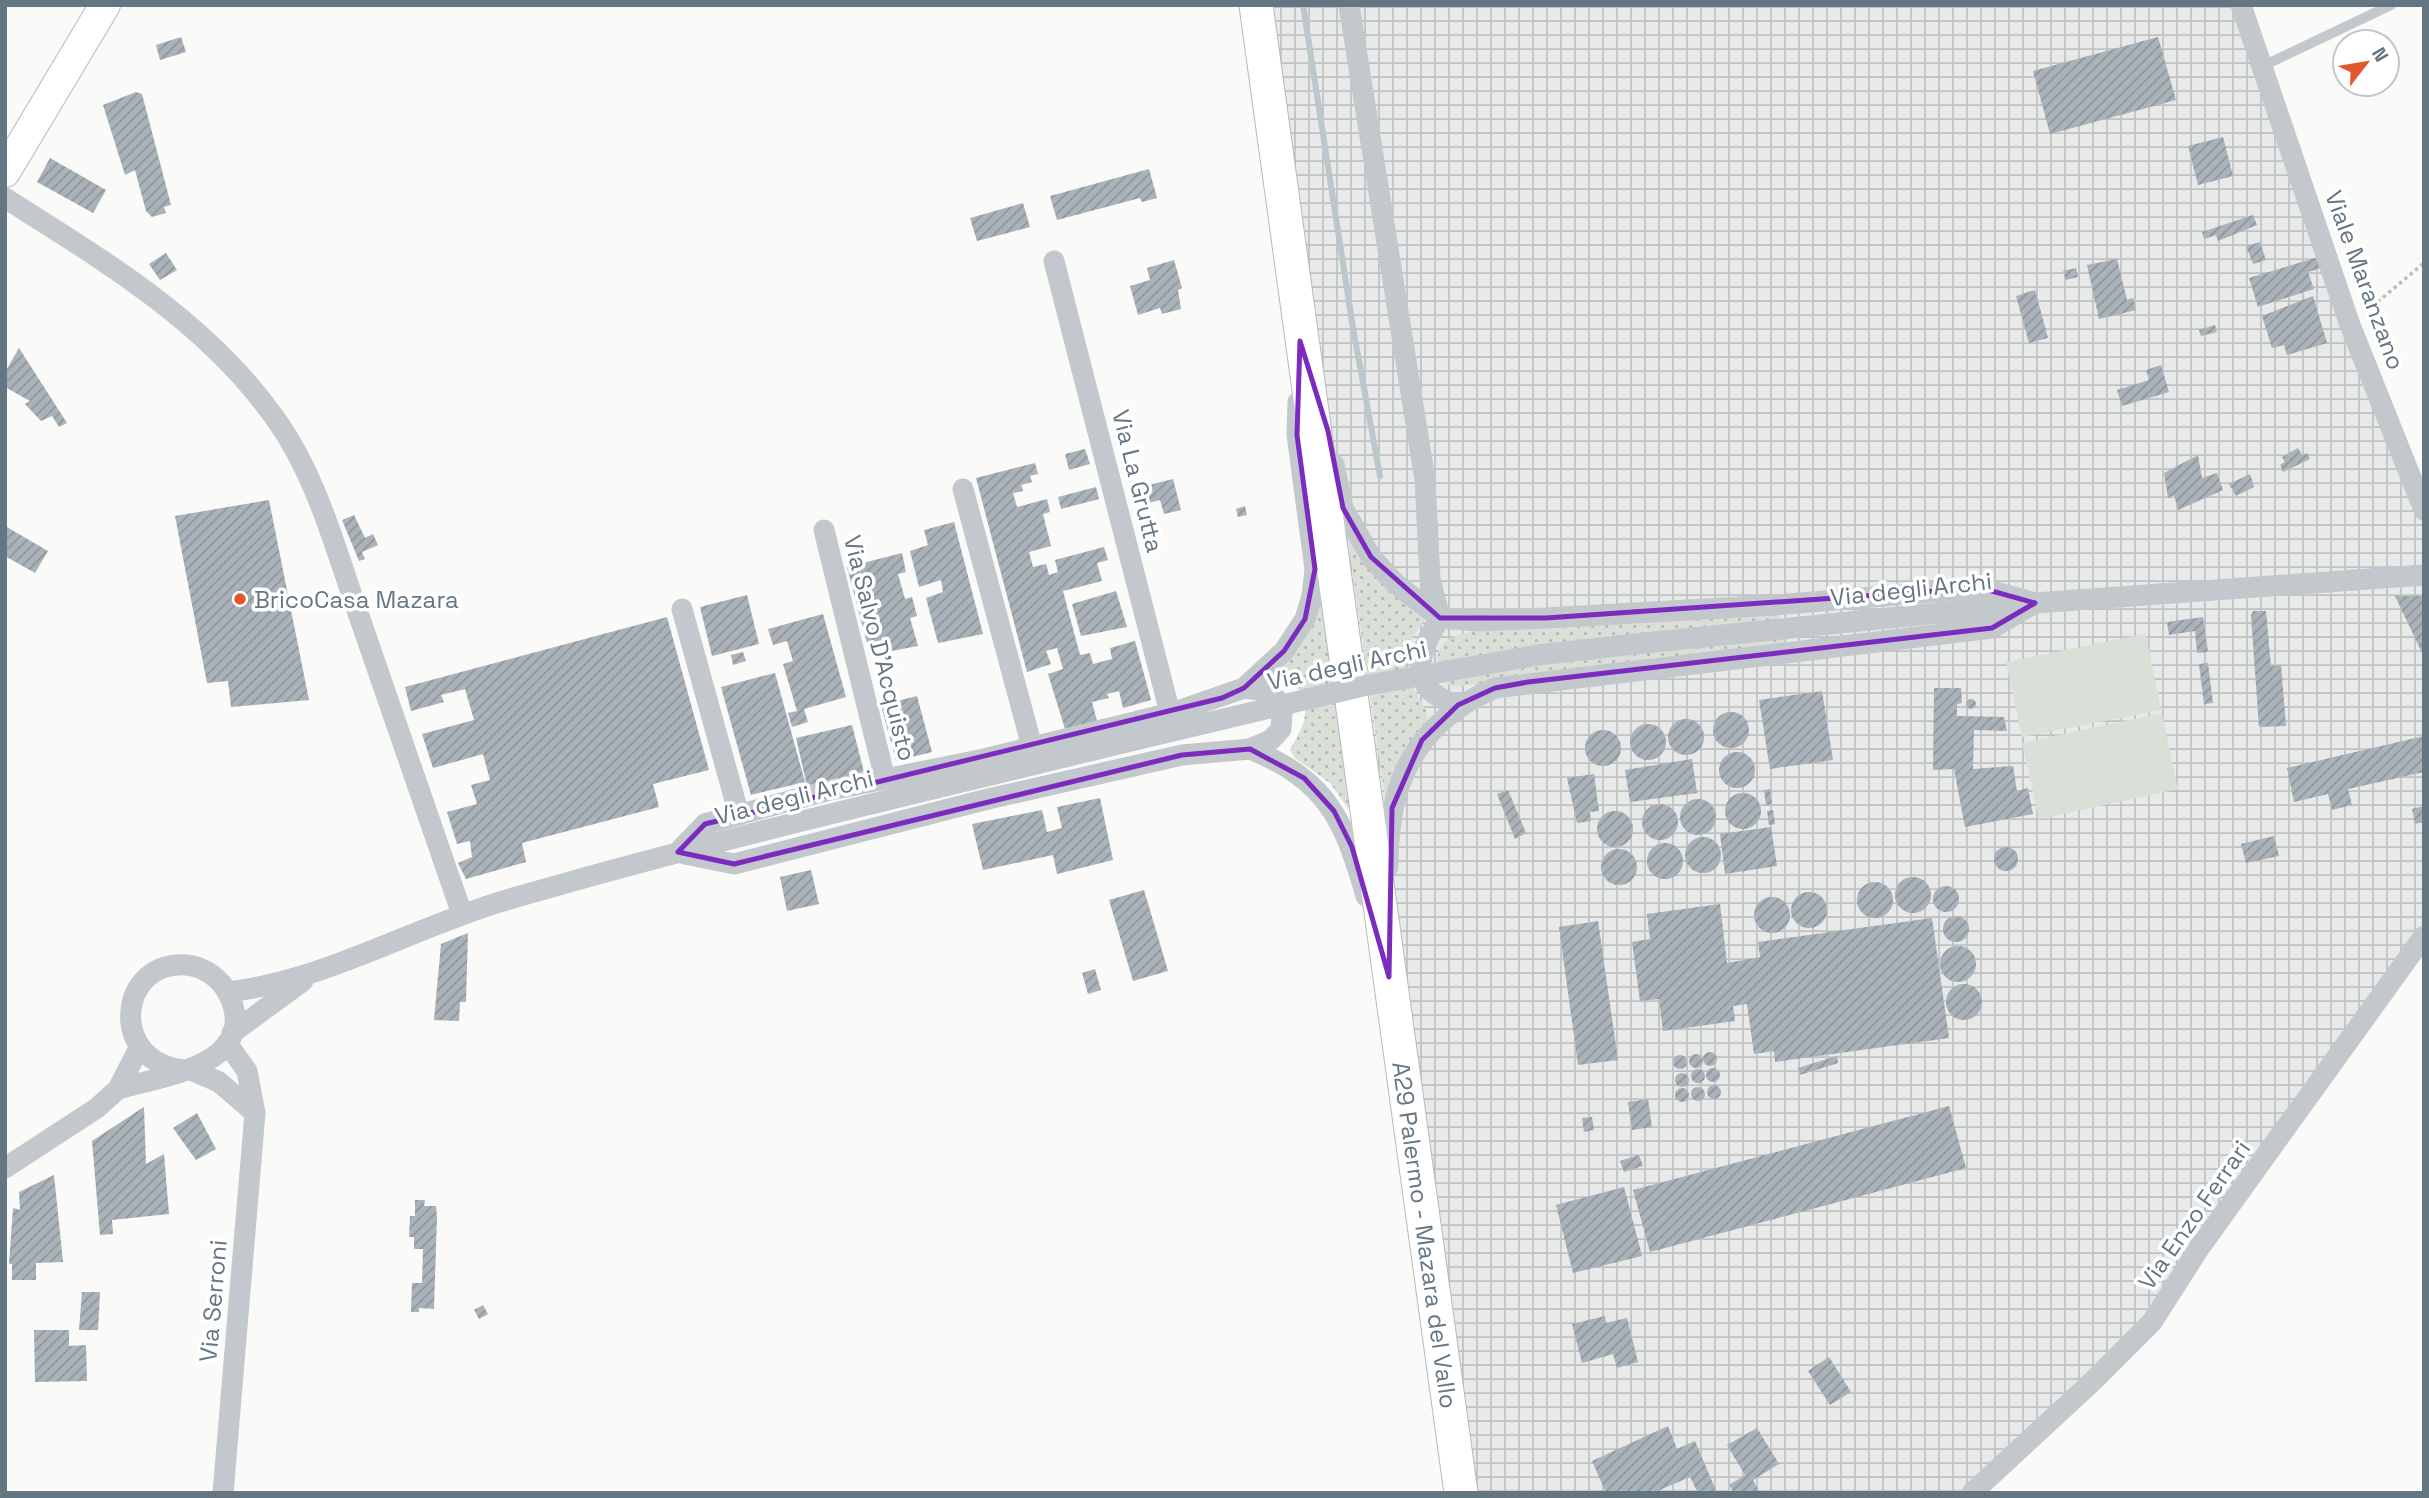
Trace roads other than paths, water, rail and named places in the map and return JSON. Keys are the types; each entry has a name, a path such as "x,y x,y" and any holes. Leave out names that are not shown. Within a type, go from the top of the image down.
{"main road":[{"path":"5,172 105,5"},
{"name":"A29 Palermo - Mazara del Vallo","path":"1256,5 1285,203 1300,341 1461,1493"}],"street":[{"path":"1349,5 1425,480 1430,579 1440,618 1424,643 1420,670 1427,688 1438,699 1458,705"},
{"name":"Viale Maranzano","path":"2241,5 2350,325 2424,510"},
{"path":"5,198 115,267 179,316 219,353 276,418 314,490 462,914"},
{"name":"Via La Grutta","path":"1054,261 1170,713"},
{"path":"1300,341 1328,431 1343,508 1371,556 1396,584 1440,618 1478,621 1560,617 1981,588 2035,603"},
{"path":"678,852 705,824 826,791 1032,747 1170,713 1244,688 1284,651 1305,620 1312,596 1315,569 1297,435 1300,341"},
{"path":"963,489 1032,747"},
{"name":"Via Salvo D'Acquisto","path":"824,530 885,779"},
{"name":"Via degli Archi","path":"227,992 260,988 313,974 462,914 678,852 1363,686 1538,655 1635,644 2035,603 2424,575"},
{"path":"1388,976 1388,834 1392,808 1401,778 1422,740 1458,705 1495,688 1528,682 1992,628 2035,603"},
{"path":"682,609 739,815"},
{"path":"678,852 734,863 988,799 1182,755 1251,749 1271,740 1281,729 1282,713 1276,699 1266,691 1244,688"},
{"path":"1251,749 1275,759 1304,778 1335,811 1352,847 1388,976"},
{"name":"Via Enzo Ferrari","path":"1972,1493 2093,1381 2152,1322 2200,1247 2424,936"},
{"path":"5,1168 64,1132 118,1089 186,1070 214,1059 229,1038 234,1012 227,992 211,974 188,965 176,965 153,973 137,990 130,1013 133,1037 139,1048 159,1064 186,1070 219,1082 255,1113"},
{"name":"Via degli Archi","path":"229,1038 313,974"},
{"name":"Via Serroni","path":"223,1493 255,1113 247,1071 229,1038"},
{"path":"118,1089 139,1048"}],"lane":[{"path":"2263,66 2391,5"}],"waterway":[{"path":"1303,5 1353,328 1380,476"}],"place":[{"name":"BricoCasa Mazara","path":"240,599"}]}
